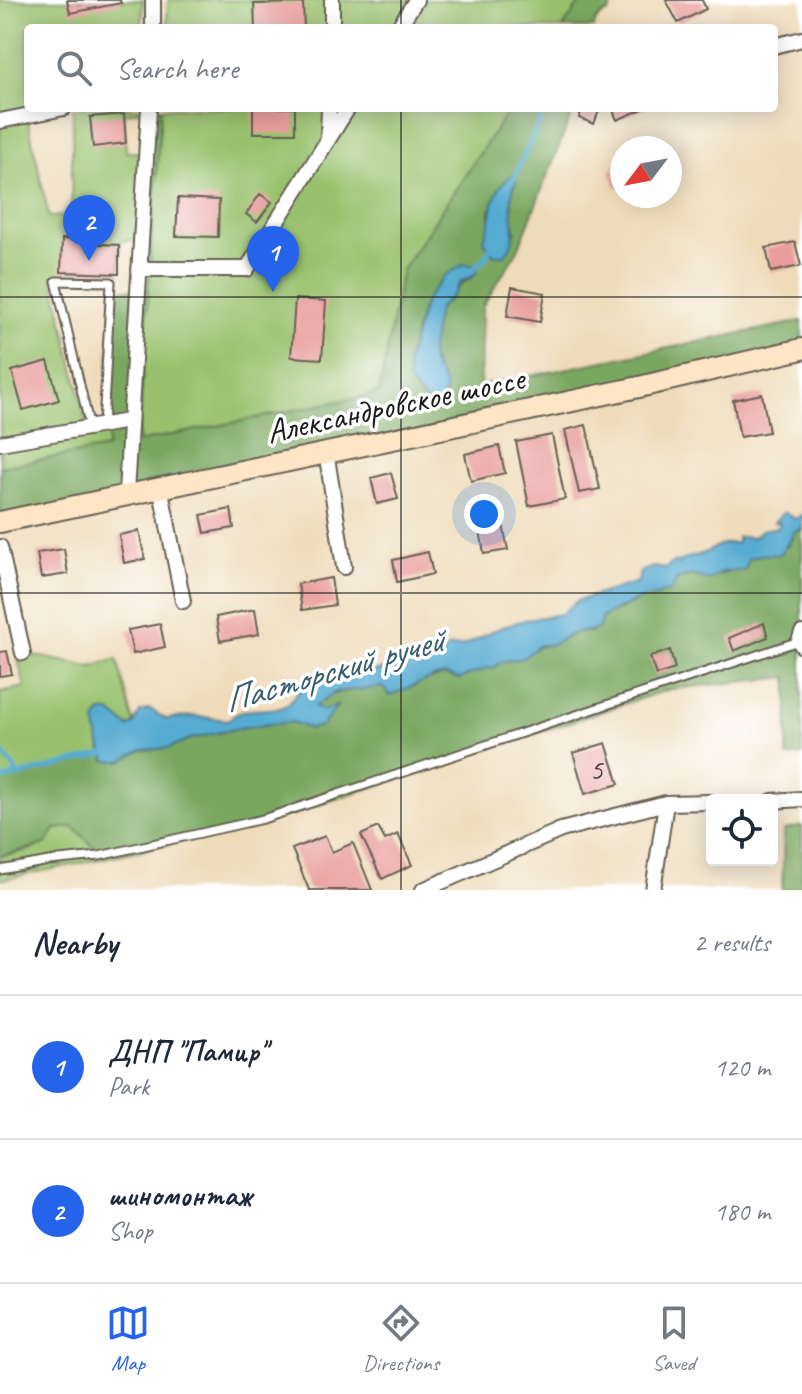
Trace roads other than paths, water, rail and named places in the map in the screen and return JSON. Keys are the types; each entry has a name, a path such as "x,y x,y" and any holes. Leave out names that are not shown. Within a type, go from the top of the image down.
{"street":[{"path":"153,0 153,24"},
{"path":"332,0 332,24"},
{"path":"401,24 416,0"},
{"path":"778,45 802,39"},
{"path":"0,121 44,112"},
{"path":"126,493 149,112"},
{"path":"328,139 329,112"},
{"path":"139,269 247,269 345,112"},
{"name":"Александровское шоссе","path":"0,522 639,387 802,349"},
{"path":"0,443 128,421"},
{"path":"326,451 344,567"},
{"path":"160,486 183,601"},
{"path":"0,547 23,653"},
{"path":"778,801 802,799"},
{"path":"423,890 561,830 666,803 706,802"},
{"path":"653,890 666,803"}],"lane":[{"path":"56,281 111,282 97,427 56,281"},
{"path":"0,870 99,856 263,819 801,640"}],"water":[{"path":"513,174 516,181 512,201 514,228 511,246 505,255 494,255 484,241 496,195"},
{"path":"464,264 473,265 477,274 460,282 452,296 438,309 431,348 432,364 446,387 440,408 432,410 409,382 407,362 425,301 444,276"},
{"path":"784,512 796,519 802,514 802,529 795,531 781,554 753,557 748,559 745,570 723,572 709,580 691,575 677,579 671,590 629,604 601,618 599,628 581,631 549,645 539,645 523,658 501,662 494,668 459,679 446,675 434,677 390,696 383,687 336,692 315,706 322,710 337,706 322,726 310,729 292,722 244,727 190,739 169,748 142,750 121,761 107,761 99,741 95,721 101,712 110,712 129,727 140,712 150,709 166,719 193,716 227,720 242,711 281,708 301,688 310,684 390,668 438,654 450,647 462,646 524,620 561,614 577,601 638,582 640,572 653,567 665,569 673,562 679,563 722,544 737,543 737,537 753,537 762,530 779,527 780,523 774,522"}],"waterway":[{"path":"512,182 544,112"},
{"path":"472,270 484,260 492,245"},
{"path":"0,750 16,770 15,777"},
{"name":"Пасторский ручей","path":"0,780 108,753"}],"place":[{"name":"шиномонтаж","path":"89,261"},
{"name":"ДНП \"Памир\"","path":"273,292"}]}
